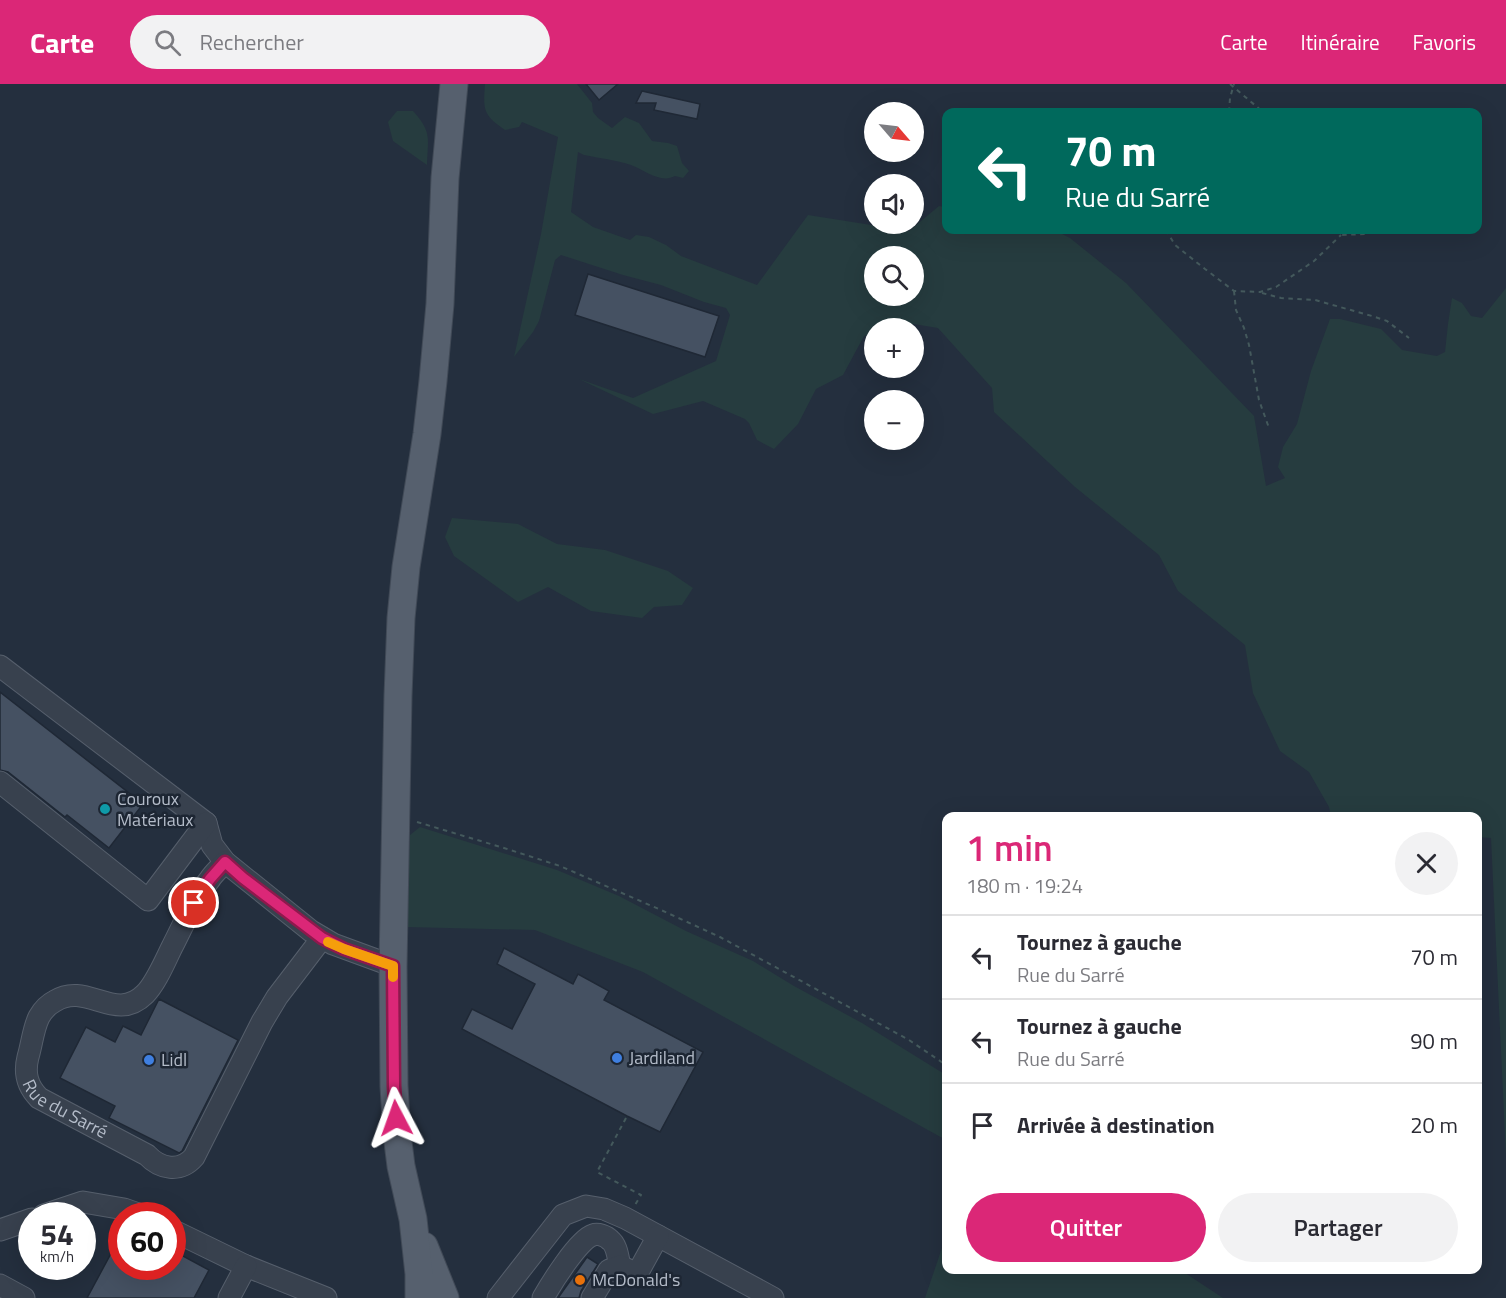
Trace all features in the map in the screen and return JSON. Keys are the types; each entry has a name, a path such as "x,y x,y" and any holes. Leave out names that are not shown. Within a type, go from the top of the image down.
{"main road":[{"path":"419,1298 419,1274 413,1219 401,1166 394,1086 393,966 398,708 401,618 406,567 427,434 440,304 445,178 454,84"},
{"path":"413,1219 445,1298"}],"street":[{"path":"0,666 206,823 212,845 225,862 243,878 322,938 344,949 393,966"},
{"path":"0,782 148,900 206,823"},
{"name":"Rue du Sarré","path":"225,862 194,903 149,991 142,997 135,1002 118,1006 87,996 69,995 51,1003 45,1009 39,1017 26,1065 27,1080 39,1098 147,1155 157,1164 175,1167 186,1164 194,1157 262,1022 277,997 322,938"},
{"path":"498,1298 562,1215 586,1206 604,1209 625,1218 773,1298"},
{"path":"0,1230 18,1224"},
{"path":"543,1298 556,1274 593,1235 601,1235 611,1240 615,1246 620,1266"},
{"path":"592,1298 609,1270 620,1266 637,1274 658,1236"},
{"path":"186,1237 246,1266 324,1298"},
{"path":"229,1298 246,1266"},
{"path":"0,1285 24,1298"}],"path":[{"path":"1230,84 1259,108"},
{"path":"1229,108 1234,86"},
{"path":"1168,234 1175,245 1234,291 1260,292 1281,298 1315,300 1388,321 1409,338"},
{"path":"1260,292 1276,287 1314,261 1341,235 1368,234"},
{"path":"1234,291 1236,310 1249,345 1259,400 1269,428"},
{"path":"396,824 420,822 439,830 560,866 595,881 720,937 909,1040 942,1062"},
{"path":"626,1118 597,1172 641,1195 634,1208"}],"green space":[{"path":"485,84 577,84 592,103 593,112 612,128 625,117 639,123 652,141 677,146 682,163 689,171 683,178 658,177 631,165 578,152 571,212 593,227 630,240 636,235 649,237 666,245 681,256 757,285 808,215 864,224 864,234 924,234 924,218 939,206 942,206 942,234 1062,234 1126,283 1254,416 1266,486 1285,478 1278,467 1283,447 1297,424 1311,371 1330,319 1340,319 1381,329 1402,350 1437,356 1445,352 1452,298 1462,303 1471,316 1482,318 1506,288 1506,1157 1491,838 1482,837 1482,812 1330,812 1309,772 1280,751 1253,693 1245,645 1178,591 1159,555 1075,487 994,412 992,388 938,328 924,326 924,318 864,318 864,336 843,375 816,389 798,424 774,449 757,440 745,419 703,401 653,414 579,379 633,398 716,361 730,315 726,308 661,285 561,255 555,260 539,321 514,357 541,234 558,137 522,122 519,127 505,130 488,116"},
{"path":"397,111 413,111 423,124 428,136 427,165 393,141 388,122"},
{"path":"452,518 518,524 557,544 605,550 668,571 693,588 682,605 654,607 642,618 591,611 548,587 518,602 454,556 445,537"},
{"path":"420,827 557,870 619,896 686,931 753,961 862,1023 942,1073 942,1138 643,972 535,930 406,927 410,835"},
{"path":"942,1248 942,1274 1187,1274 1223,1298 925,1298"}],"building":[{"path":"586,84 618,84 599,100"},
{"path":"642,91 700,104 697,119 654,110 656,103 636,103"},
{"path":"588,274 719,316 705,357 575,315"},
{"path":"0,692 143,804 109,848 8,772 0,770"},
{"name":"Jardiland","path":"504,948 573,984 578,974 609,991 604,1000 703,1052 660,1132 462,1029 472,1009 512,1029 535,984 497,964"},
{"name":"Lidl","path":"159,999 238,1040 179,1153 109,1118 115,1106 60,1078 86,1027 115,1042 123,1026 141,1035"},
{"path":"587,1257 598,1264 579,1298 558,1298"},
{"path":"186,1258 209,1270 194,1298 87,1298 108,1259 108,1280 186,1280"}],"slow traffic":[{"path":"328,942 393,966 393,977"}],"place":[{"name":"Couroux Matériaux","path":"105,809"},
{"name":"Jardiland","path":"617,1058"},
{"name":"Lidl","path":"149,1060"},
{"name":"McDonald's","path":"580,1280"}],"route":[{"path":"194,903 225,862 322,938 344,949 393,966 396,1118"}]}
